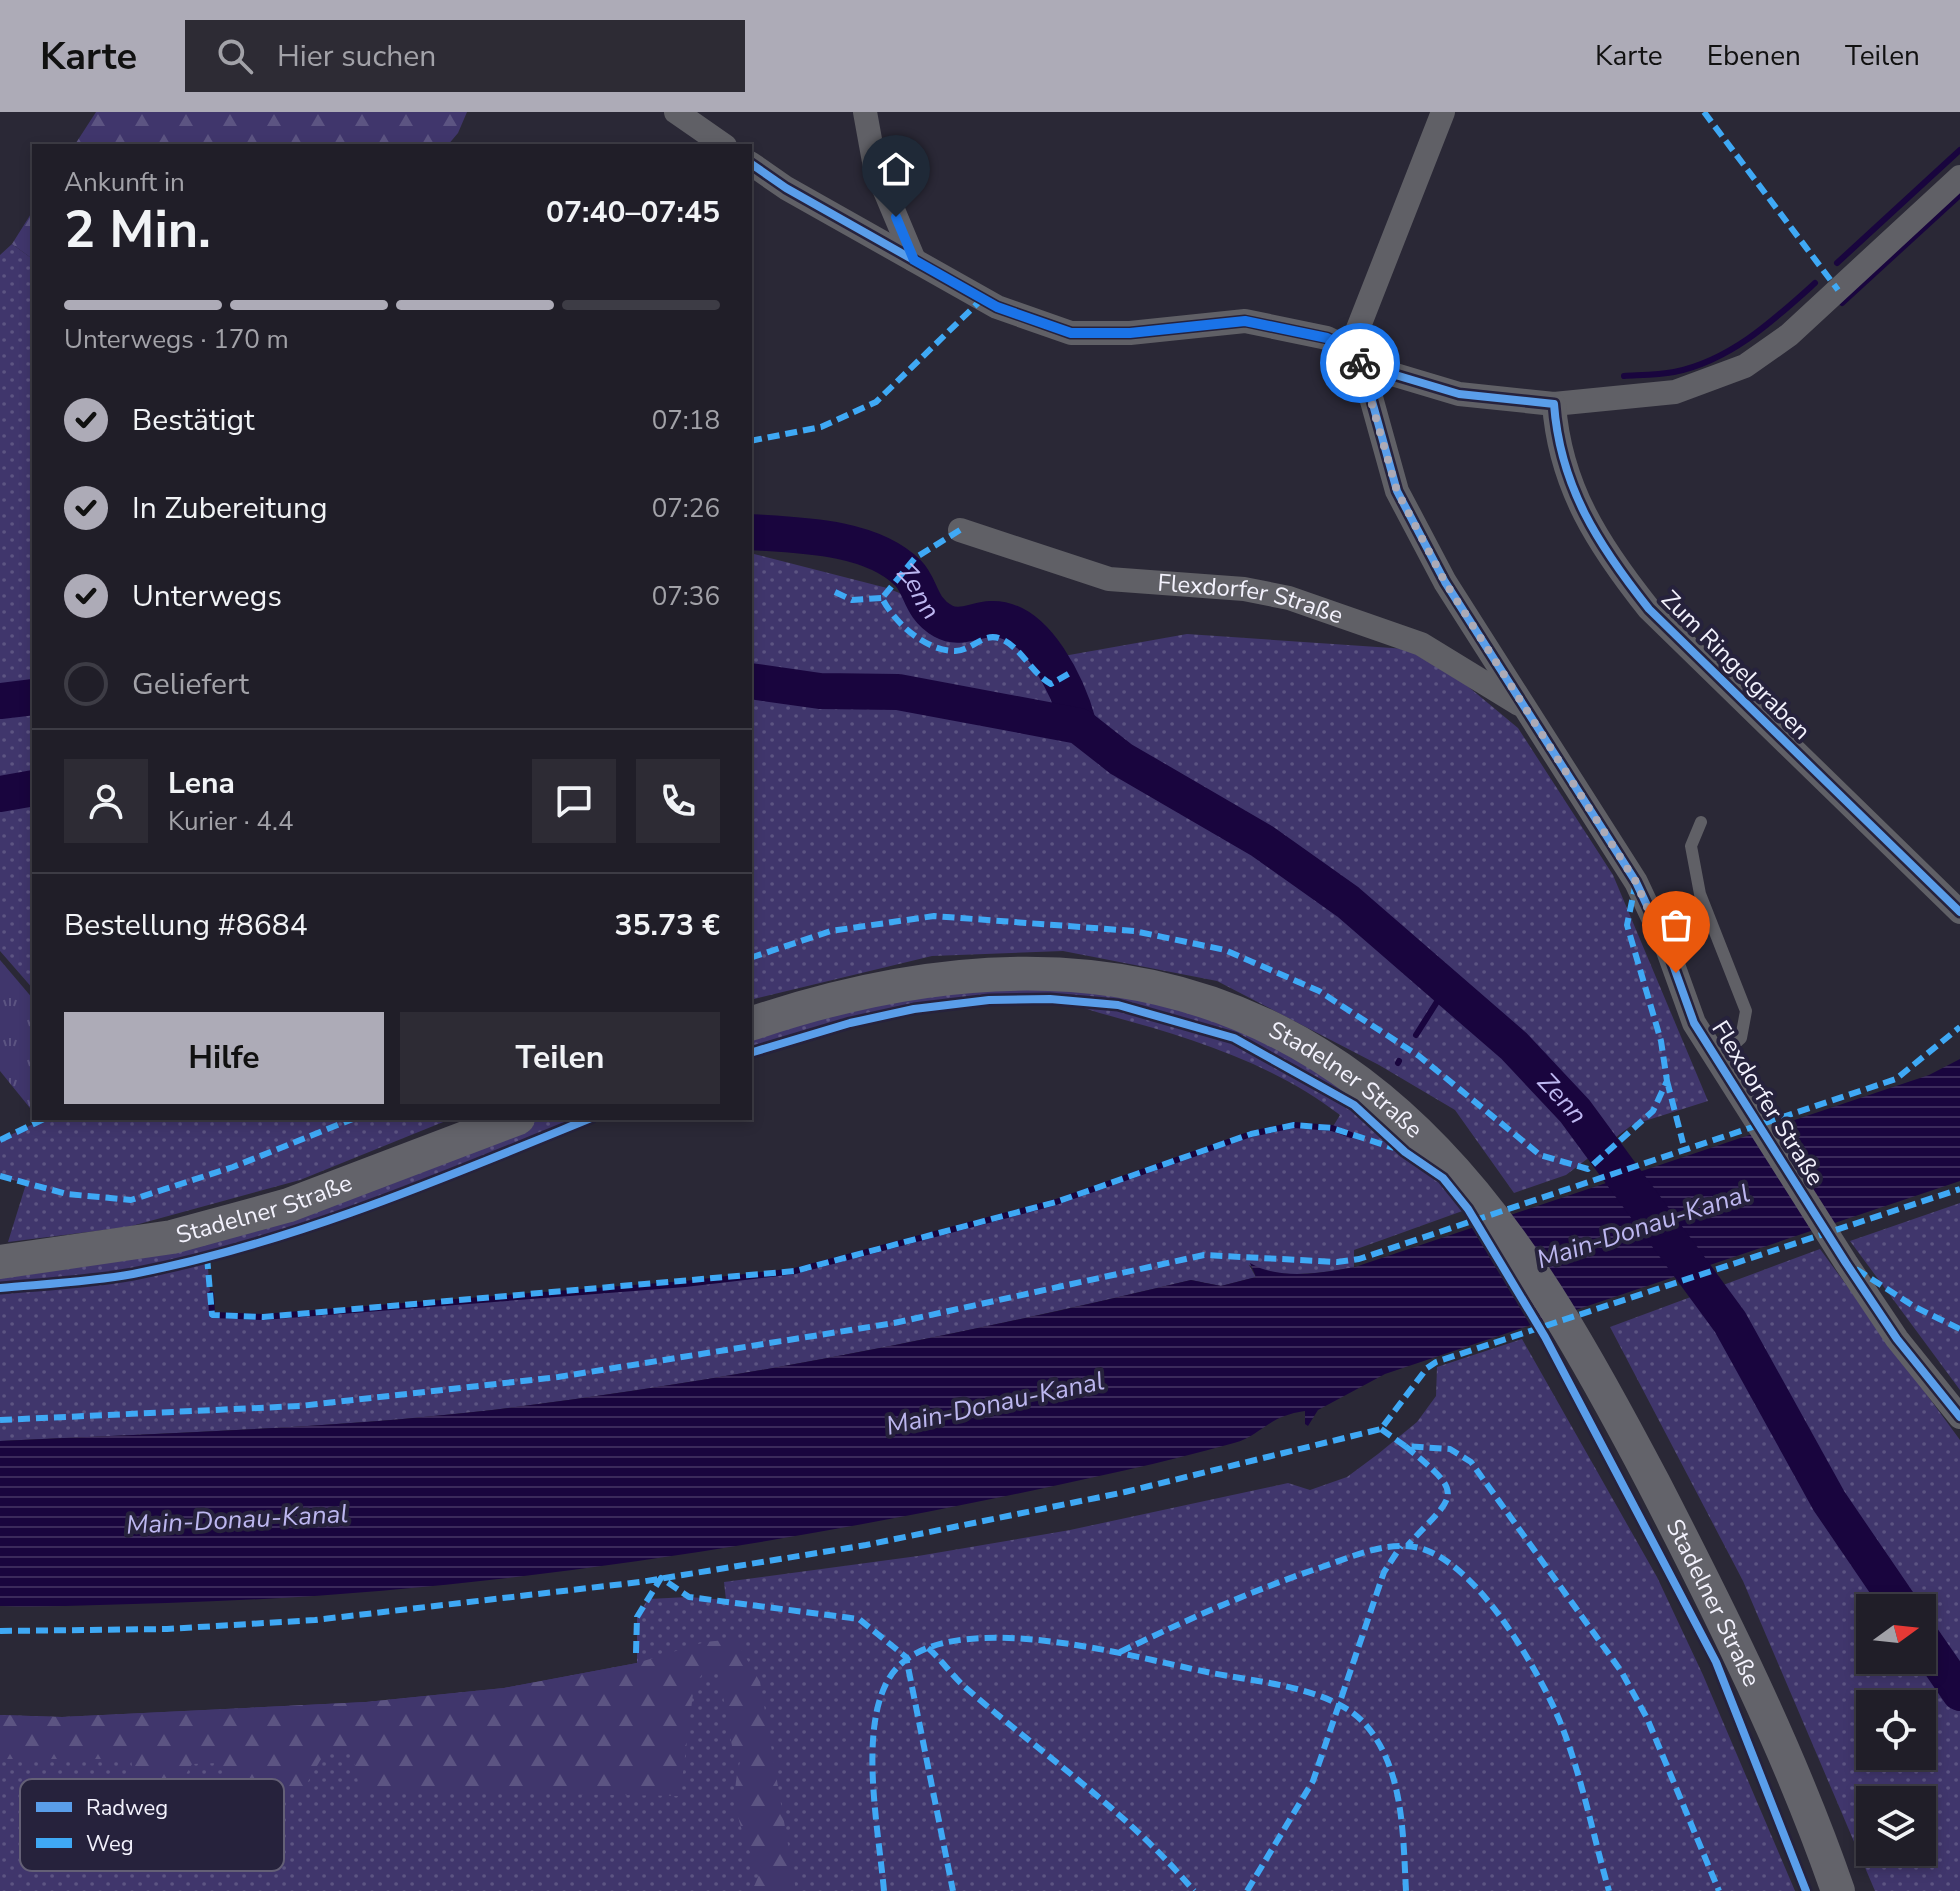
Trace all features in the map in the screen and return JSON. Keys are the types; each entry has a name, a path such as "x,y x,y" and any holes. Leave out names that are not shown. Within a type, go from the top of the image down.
{"main road":[{"name":"Stadelner Straße","path":"752,1023 795,1009 916,981 981,972 1093,975 1167,989 1236,1013 1304,1045 1369,1089 1438,1153 1482,1205 1589,1360 1725,1622 1821,1842 1838,1891"},
{"name":"Stadelner Straße","path":"0,1262 172,1237 289,1205 513,1120"}],"street":[{"path":"676,112 722,144"},
{"path":"865,112 875,167 914,260"},
{"path":"1356,357 1443,112"},
{"path":"752,164 786,188 997,307 1071,333 1130,333 1245,321 1327,338 1356,357 1459,394 1554,404 1675,392 1745,366 1789,335 1960,177"},
{"name":"Flexdorfer Straße","path":"1356,357 1397,491 1445,582 1636,882 1667,948 1694,1023 1897,1339 1960,1417"},
{"name":"Zum Ringelgraben","path":"1554,404 1563,462 1589,528 1635,592 1960,912"},
{"name":"Flexdorfer Straße","path":"960,530 1109,579 1244,589 1289,598 1421,644 1524,707"}],"lane":[{"path":"1701,822 1691,846 1700,894 1746,1011 1741,1038 1716,1061"}],"green space":[{"path":"96,112 467,112 458,133 449,144 75,144"},
{"path":"32,212 32,259 12,244"},
{"path":"12,244 32,259 32,988 0,951 0,255"},
{"path":"752,554 887,588 1058,657 1187,634 1407,649 1465,684 1518,728 1613,875 1708,1101 1632,1125 1566,1175 1514,1193 1455,1110 1379,1065 1217,981 1063,951 932,956 752,1000"},
{"path":"0,960 32,998 32,1111 0,1071"},
{"path":"1120,978 1369,1089 1468,1209 1354,1250 1354,1267 1288,1274 1249,1265 1256,1277 1221,1286 1191,1280 927,1339 661,1387 483,1411 363,1422 0,1441 0,1262 172,1237 512,1120 586,1120 406,1194 207,1257 212,1314 263,1317 685,1284 795,1271 1056,1202 1251,1134 1294,1125 1332,1128 1340,1115 1287,1081 1229,1054 1048,999 976,1000 897,1011 818,1030 752,1052 752,1023 795,1009"},
{"path":"42,1120 448,1120 300,1180 128,1227 8,1242 26,1184 0,1176 0,1140"},
{"path":"1960,1203 1960,1390 1850,1241"},
{"path":"1820,1249 1960,1440 1960,1891 1875,1891 1864,1866 1936,1866 1936,1786 1856,1786 1856,1846 1743,1581 1610,1327"},
{"path":"1522,1339 1657,1577 1703,1675 1795,1891 0,1891 0,1715 62,1717 366,1702 504,1688 637,1663 637,1617 648,1599 689,1597 726,1600 724,1582 918,1556 1070,1530 1288,1483 1310,1490 1347,1477 1417,1422 1436,1396 1437,1367"},
{"path":"735,1639 760,1682 796,1891 752,1891 759,1875 742,1829 736,1801 738,1770 743,1753 732,1746 719,1673 705,1670 694,1686 680,1796 360,1791 351,1749 324,1754 303,1790 284,1792 284,1779 227,1779 219,1763 192,1764 183,1779 134,1779 131,1759 0,1759 0,1715 62,1717 366,1702 504,1688 637,1663 705,1642"}],"water":[{"name":"Main-Donau-Kanal","path":"1960,1059 1960,1181 1385,1374 1318,1410 1308,1426 1305,1424 1305,1411 1273,1421 1234,1443 1092,1478 798,1536 589,1568 484,1581 273,1598 83,1606 0,1606 0,1441 363,1422 572,1400 750,1372 927,1339 1191,1280 1221,1286 1256,1277 1250,1263 1262,1269 1288,1274 1355,1267 1929,1075"}],"waterway":[{"path":"1837,263 1960,150"},
{"path":"1842,303 1960,195"},
{"path":"1624,376 1674,372 1714,359 1750,337 1815,283"},
{"name":"Zenn","path":"752,532 834,540 875,551 908,573 929,610 943,621 961,625 991,619 1008,622 1023,630 1036,642 1059,675 1079,726"},
{"name":"Zenn","path":"752,681 820,691 898,692 1079,726 1121,759 1262,841 1348,902 1514,1046 1575,1111 1730,1322 1829,1501 1892,1594"},
{"name":"Zenn","path":"0,701 32,697"},
{"name":"Zenn","path":"0,794 32,788"},
{"path":"1416,1035 1447,986"},
{"path":"211,1294 212,1315 263,1317 685,1284 795,1271 1056,1202 1251,1134 1294,1125 1332,1128 1351,1135"},
{"name":"Zenn","path":"1936,1658 1960,1693"}],"marked path":[{"path":"1704,112 1838,290"},
{"path":"752,441 821,427 876,402 982,299"},
{"path":"960,530 915,558 882,598 887,607 912,634 944,650 961,650 983,639 995,637 1015,648 1051,684 1070,673"},
{"path":"835,592 852,600 882,598"},
{"path":"752,957 831,931 934,916 1134,931 1225,950 1319,991 1419,1056 1540,1155 1588,1169 1653,1111 1667,1081 1661,1041 1627,925 1636,882"},
{"path":"0,1420 300,1406 558,1377 894,1323 1204,1255 1337,1262 1359,1259 1896,1079 1960,1027"},
{"path":"1667,1081 1683,1143"},
{"path":"0,1140 42,1120"},
{"path":"0,1176 67,1194 131,1200 233,1167 350,1120"},
{"path":"207,1257 212,1315 263,1317 795,1271 1056,1202 1251,1134 1294,1125 1332,1128 1394,1148"},
{"path":"0,1631 167,1629 315,1620 640,1582 866,1545 1125,1492 1381,1429 1427,1368 1436,1362 1960,1189"},
{"path":"1856,1269 1915,1307 1960,1329"},
{"path":"1381,1429 1405,1446 1450,1449 1471,1462 1621,1671 1647,1718 1719,1891"},
{"path":"1405,1446 1439,1476 1448,1495 1436,1515 1408,1545"},
{"path":"1120,1652 1245,1596 1352,1556 1394,1546 1428,1551 1451,1565 1474,1585 1495,1609 1531,1663 1555,1710 1572,1754 1609,1891"},
{"path":"1247,1891 1313,1781 1384,1572 1401,1546"},
{"path":"636,1653 637,1617 661,1578 689,1597 859,1619 906,1657 953,1891"},
{"path":"884,1891 872,1756 874,1728 887,1682 910,1657 945,1643 989,1638 1086,1647 1269,1683 1312,1693 1350,1711 1365,1724 1378,1742 1394,1782 1402,1826 1406,1891"},
{"path":"928,1648 966,1688 1141,1835 1194,1891"}],"cycle path":[{"path":"752,164 786,188 997,307 1071,333 1130,333 1245,321 1327,338 1350,349 1362,365 1397,491 1445,582 1636,882 1667,948 1694,1023 1897,1339 1960,1417"},
{"path":"1362,365 1459,394 1554,404 1564,462 1585,514 1614,562 1649,609 1960,912"},
{"path":"752,1052 850,1023 914,1009 989,1000 1050,999 1118,1005 1234,1038 1354,1105 1405,1152 1443,1178 1468,1209 1545,1337 1716,1662 1806,1891"},
{"path":"0,1288 133,1274 251,1245 366,1207 586,1120"}],"way so far":[{"path":"1360,363 1397,491 1445,582 1636,882 1676,973"}],"route":[{"path":"896,217 914,260 997,307 1071,333 1130,333 1245,321 1327,338 1350,349 1360,363"}]}
